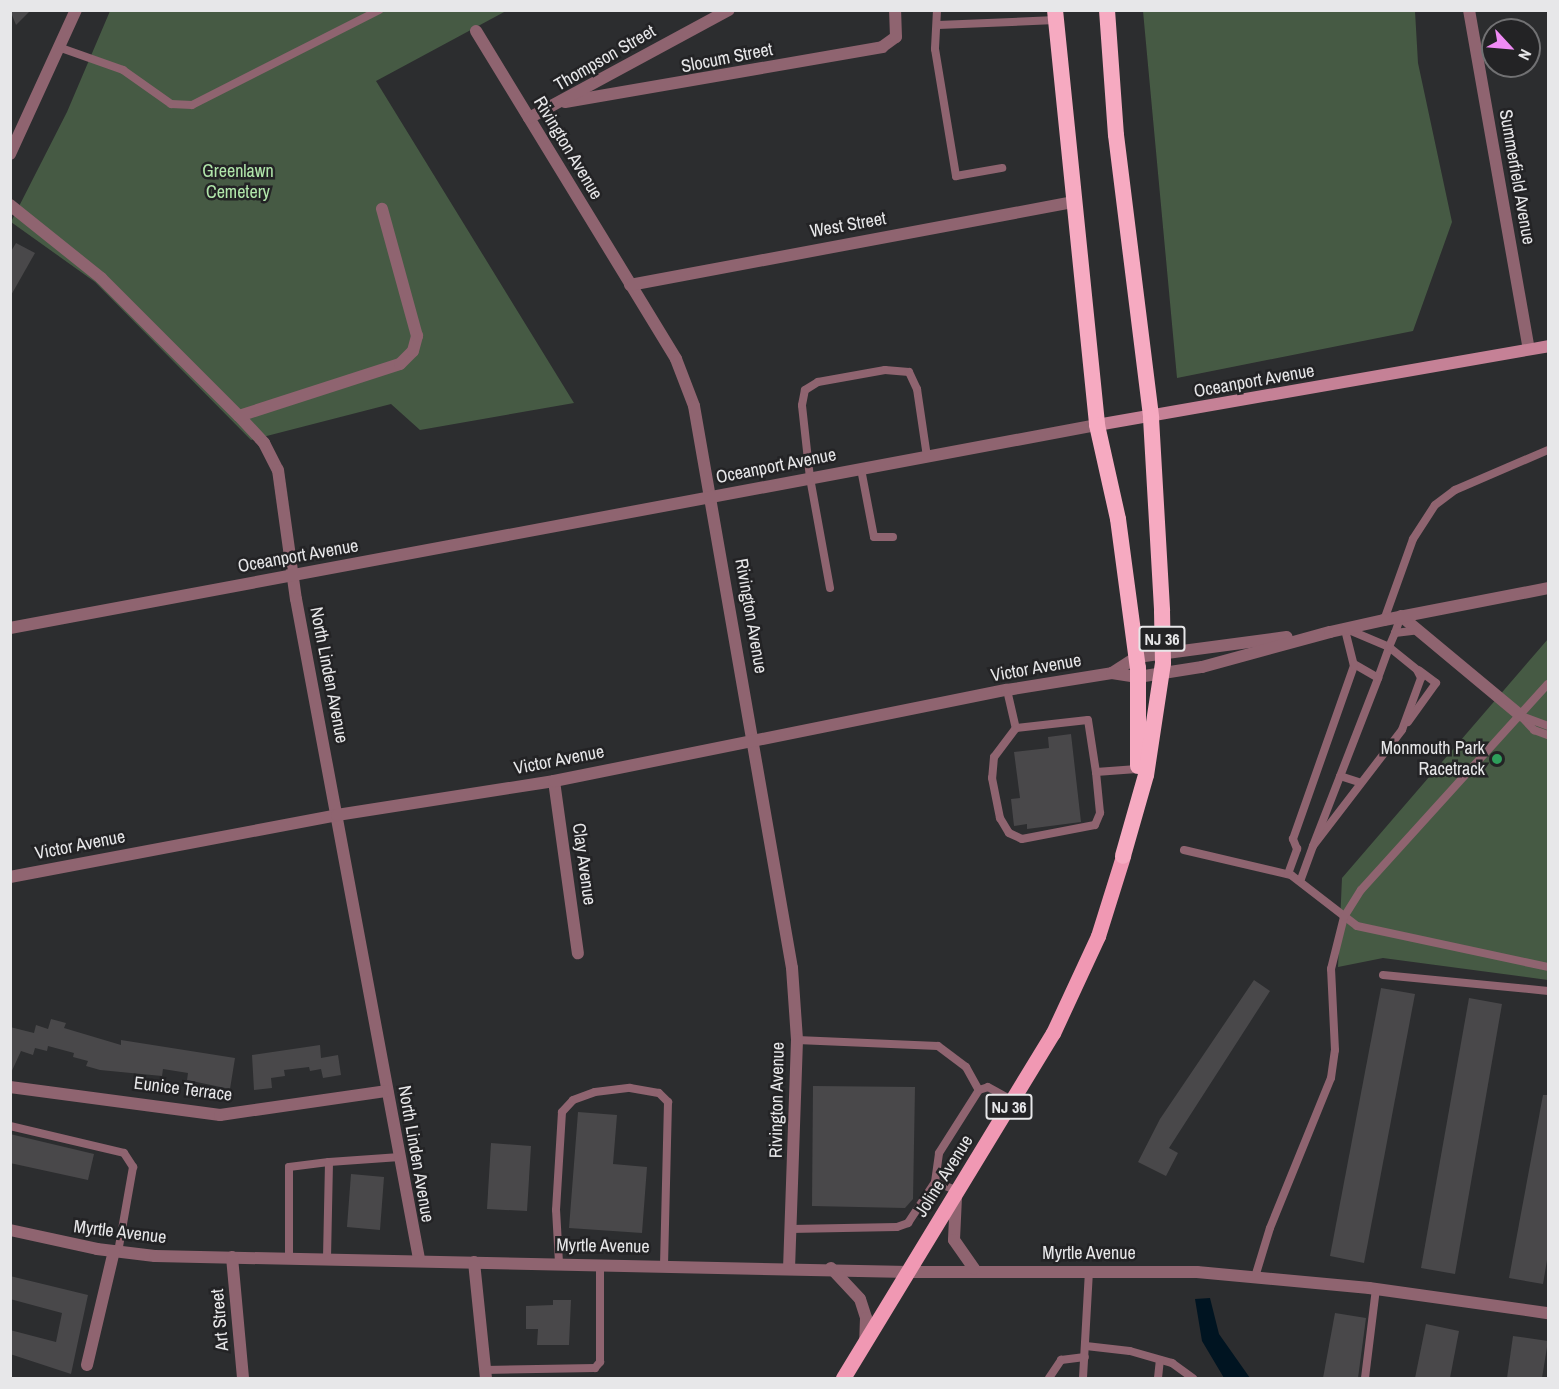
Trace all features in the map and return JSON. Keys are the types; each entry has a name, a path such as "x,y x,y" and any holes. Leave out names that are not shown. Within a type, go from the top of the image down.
{"highway":[{"name":"NJ 36","path":"1107,10 1116,135 1151,418 1163,654 1146,775 1123,856"},
{"name":"NJ 36","path":"1055,15 1072,202 1097,425 1118,519 1137,657 1137,769 1123,856"}],"main road":[{"name":"Oceanport Avenue","path":"1097,425 1151,418 1548,346"},
{"name":"Joline Avenue","path":"843,1378 1013,1101 1076,988 1123,856"}],"street":[{"name":"Thompson Street","path":"529,118 566,102 729,10"},
{"name":"Slocum Street","path":"566,102 672,87 894,42 896,10"},
{"name":"Summerfield Avenue","path":"1469,10 1530,350"},
{"path":"10,154 61,48 73,12"},
{"name":"Rivington Avenue","path":"476,31 688,384 711,497 783,895 797,1040 789,1266"},
{"name":"West Street","path":"630,285 1072,202"},
{"name":"North Linden Avenue","path":"10,205 93,271 240,416 264,444 278,470 293,575 419,1259"},
{"path":"240,416 400,364 413,351 417,336 382,209"},
{"name":"Oceanport Avenue","path":"10,628 1097,425"},
{"name":"Victor Avenue","path":"10,876 337,815 554,781 755,738 1007,690 1113,673 1138,676 1161,673 1401,616 1548,588"},
{"path":"1401,616 1520,715"},
{"name":"Victor Avenue","path":"1113,673 1137,657 1330,632"},
{"name":"Clay Avenue","path":"554,781 578,952"},
{"name":"Eunice Terrace","path":"10,1088 220,1115 387,1091"},
{"path":"957,1194 954,1240 974,1269"},
{"name":"Myrtle Avenue","path":"10,1230 116,1251 232,1257 789,1266 908,1272 974,1269 1194,1272 1256,1277"},
{"path":"87,1365 116,1251"},
{"name":"Art Street","path":"232,1257 243,1378"},
{"path":"474,1262 486,1374"},
{"path":"831,1268 860,1299 866,1318 864,1344"},
{"path":"1256,1277 1376,1289 1548,1313"}],"lane":[{"path":"61,48 123,70 171,104 192,105 379,10"},
{"path":"937,10 935,49 956,176 1002,168"},
{"path":"938,25 1055,15"},
{"path":"830,588 810,478 803,398 812,385 843,377 895,369 912,375 927,457"},
{"path":"1384,620 1413,539 1435,505 1455,490 1548,450"},
{"path":"861,469 874,537 893,537"},
{"path":"1301,879 1401,616"},
{"path":"1312,850 1436,684 1389,647 1345,629"},
{"path":"1288,874 1297,849 1293,839 1354,664 1345,629"},
{"path":"1395,633 1418,630"},
{"path":"1354,664 1378,678"},
{"path":"1402,730 1419,683 1418,669"},
{"path":"1256,1277 1270,1228 1331,1078 1335,1050 1331,969 1344,917 1361,890 1548,684"},
{"path":"1007,690 1016,729"},
{"path":"1520,715 1548,726"},
{"path":"1520,715 1534,730 1548,735"},
{"path":"1088,720 1100,813 1095,825 1027,841 1009,833 1000,818 992,778 994,757 1016,729 1088,720"},
{"path":"1096,772 1137,769"},
{"path":"1340,776 1361,783"},
{"path":"1297,849 1312,850"},
{"path":"1184,850 1301,879 1357,926 1548,967"},
{"path":"1383,975 1548,991"},
{"path":"797,1040 938,1046 966,1067 979,1090"},
{"path":"790,1229 897,1227 909,1223 935,1182 939,1153 979,1090 988,1087 1013,1101"},
{"path":"559,1263 556,1210 562,1112 573,1100 595,1092 630,1088 659,1093 668,1102 664,1264"},
{"path":"10,1126 124,1153 133,1167 116,1251"},
{"path":"289,1258 289,1167 400,1157"},
{"path":"327,1258 330,1162"},
{"path":"935,1182 957,1194"},
{"path":"486,1374 595,1368 600,1362 600,1264"},
{"path":"1083,1378 1089,1271"},
{"path":"1365,1378 1376,1289"},
{"path":"1086,1346 1160,1360 1182,1368 1193,1378"},
{"path":"1049,1378 1061,1360 1085,1357"},
{"path":"1158,1378 1160,1360"}],"green space":[{"name":"Greenlawn Cemetery","path":"110,11 506,11 376,81 574,403 420,430 391,404 251,440 95,282 11,222 67,112"},
{"path":"1143,11 1415,11 1418,63 1452,222 1413,331 1177,378"},
{"name":"Monmouth Park Racetrack","path":"1548,639 1548,980 1383,958 1338,967 1342,878"}],"water":[{"path":"1210,1298 1219,1334 1250,1378 1224,1378 1202,1341 1195,1299"}],"building":[{"path":"10,10 31,10 16,25"},
{"path":"16,243 35,253 10,297 10,253"},
{"path":"1071,734 1081,822 1027,829 1027,824 1014,826 1011,799 1020,798 1014,752 1049,748 1048,737"},
{"path":"1254,980 1270,991 1169,1148 1178,1153 1166,1176 1138,1162 1160,1119"},
{"path":"1381,988 1415,994 1364,1263 1330,1256"},
{"path":"1469,998 1502,1004 1455,1274 1421,1268"},
{"path":"51,1019 66,1023 64,1028 121,1045 121,1040 235,1058 230,1089 187,1080 188,1073 163,1069 162,1076 100,1070 86,1066 88,1061 73,1057 74,1053 48,1046 47,1051 35,1048 33,1055 21,1051 10,1075 10,1027 34,1033 36,1025 48,1029"},
{"path":"320,1045 321,1058 338,1055 341,1075 323,1078 321,1069 310,1071 309,1067 284,1070 285,1076 271,1078 272,1088 254,1090 252,1055"},
{"path":"813,1086 915,1087 913,1199 905,1208 812,1206"},
{"path":"1543,1095 1548,1095 1548,1254 1543,1284 1509,1278"},
{"path":"578,1112 617,1115 613,1164 647,1167 642,1233 569,1228"},
{"path":"10,1134 94,1154 88,1180 10,1163"},
{"path":"491,1143 531,1146 527,1211 487,1209"},
{"path":"351,1174 384,1177 380,1230 347,1227"},
{"path":"10,1276 88,1295 71,1374 10,1354 10,1330 56,1342 62,1313 10,1299"},
{"path":"553,1300 571,1300 569,1345 537,1345 538,1329 526,1329 526,1306 553,1305"},
{"path":"1335,1313 1366,1318 1358,1378 1323,1378"},
{"path":"1426,1324 1459,1331 1450,1378 1415,1378"},
{"path":"1513,1336 1548,1341 1542,1378 1507,1378"}],"place":[{"name":"Monmouth Park Racetrack","path":"1497,759"}]}
